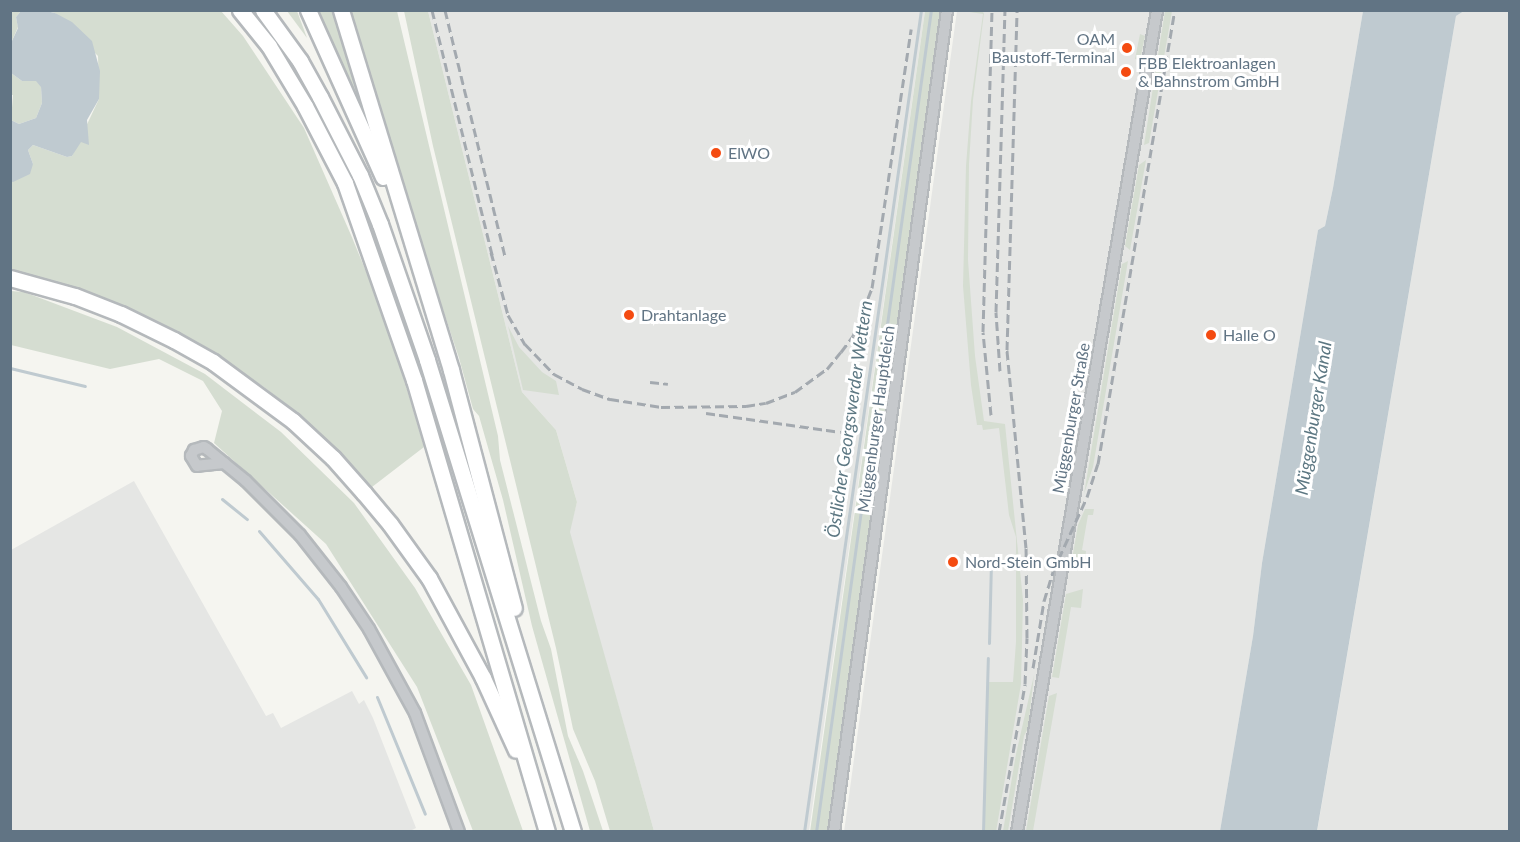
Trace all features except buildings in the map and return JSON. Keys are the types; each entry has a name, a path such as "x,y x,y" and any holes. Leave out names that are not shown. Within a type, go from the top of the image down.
{"highway":[{"path":"240,10 269,46 305,106 345,183 414,380 547,831"},
{"path":"263,10 300,62 320,97 360,175 380,224 431,372 573,831"},
{"path":"308,10 406,229"},
{"path":"341,10 477,461 540,719"},
{"path":"10,278 75,296 121,314 174,340 213,362 254,391 293,421 333,458 390,524 429,578 483,678 535,791"}],"street":[{"name":"Müggenburger Hauptdeich","path":"834,831 947,10"},
{"name":"Müggenburger Straße","path":"1017,831 1157,10"},
{"path":"224,464 272,505 293,527 355,606 415,713 459,831"}],"shaded area":[{"path":"11,11 21,11 16,17 18,27 11,43"},
{"path":"46,11 221,11 243,36 304,128 388,325 424,447 372,487 302,417 264,387 177,332 80,289 11,271 10,181 33,164 28,150 33,145 67,157 72,156 99,99 98,56 55,13"},
{"path":"287,11 297,11 307,38"},
{"path":"318,11 338,11 375,137 329,38"},
{"path":"348,11 397,11 498,436 500,460 541,621 551,649 568,736 583,771 603,831 590,831 532,626 503,500 479,416 473,409 459,358 382,126"},
{"path":"404,11 428,11 522,392 556,430 577,502 570,532 654,831 610,831 595,781 573,729 556,648 433,146"},
{"path":"428,11 925,11 809,831 654,831 569,532 577,502 556,430 522,392"},
{"path":"925,11 943,11 828,831 810,832"},
{"path":"957,11 1363,11 1333,188 1325,226 1318,230 1220,831 844,832"},
{"path":"963,11 984,13 973,100 969,164 968,260 975,356 984,421 1005,424 1023,600 1021,684 996,832 984,831 988,682 1013,682 1016,642 1016,537 1009,515 999,428 983,430 982,425 977,425 971,385 963,286 966,166 971,101 983,14"},
{"path":"1165,11 1172,11 1149,143 1144,145"},
{"path":"1464,11 1509,11 1509,831 1317,832 1456,16"},
{"path":"1140,34 1145,36 1140,60 1135,59"},
{"path":"11,73 22,81 36,80 41,86 42,103 36,118 19,124 11,120 13,95 11,95"},
{"path":"1146,160 1130,250 1125,246 1139,165"},
{"path":"1128,261 1093,467 1084,494 1122,264"},
{"path":"11,291 24,292 117,327 205,374 281,432 354,503 415,588 471,685 523,831 473,831 417,687 326,544 214,443 222,411 203,381 159,359 110,369 11,345"},
{"path":"508,326 519,347 542,372 556,381 559,395 523,390"},
{"path":"134,481 266,716 273,713 281,728 352,691 359,704 364,700 373,718 416,828 408,832 11,831 11,550"},
{"path":"1085,509 1094,509 1093,515 1088,515 1082,550 1086,551 1084,571 1071,565 1078,525"},
{"path":"1083,589 1081,608 1071,607 1059,678 1052,677 1066,594"},
{"path":"1034,675 1028,728 1024,736 1008,831 1003,831 1016,754"},
{"path":"1057,693 1033,831 1026,831 1049,696"}],"water":[{"path":"21,11 55,13 72,22 92,41 100,71 99,99 87,120 89,145 81,142 72,156 67,157 33,145 28,150 33,164 30,174 13,182 10,181 11,120 19,124 36,118 42,103 41,87 36,81 22,81 11,73 11,43 18,28 16,17"},
{"name":"Müggenburger Kanal","path":"1363,11 1464,11 1456,16 1317,831 1220,831 1318,230 1325,226 1333,188"}],"waterway":[{"name":"Östlicher Georgswerder Wettern","path":"804,832 921,10"},
{"path":"816,832 931,10"},
{"path":"10,368 85,386"},
{"path":"222,499 247,519"},
{"path":"259,531 318,599 366,677"},
{"path":"989,643 991,559"},
{"path":"983,832 988,658"},
{"path":"377,697 425,814"}],"railway":[{"path":"432,10 493,258"},
{"path":"445,10 505,257"},
{"path":"991,415 983,332 992,10"},
{"path":"1000,371 996,312 1005,10"},
{"path":"999,832 1025,684 1027,638 1026,548 1007,350 1017,10"},
{"path":"1033,668 1044,601 1053,571 1087,497 1098,464 1175,10"},
{"path":"491,252 508,315 525,344 554,374 582,389 610,399 661,407 746,406 766,403 795,392 827,369 853,336 872,288 911,29"},
{"path":"650,382 668,384"},
{"path":"706,413 841,432"}],"place":[{"name":"OAM Baustoff-Terminal","path":"1127,48"},
{"name":"FBB Elektroanlagen & Bahnstrom GmbH","path":"1126,72"},
{"name":"ElWO","path":"716,153"},
{"name":"Drahtanlage","path":"629,315"},
{"name":"Halle O","path":"1211,335"},
{"name":"Nord-Stein GmbH","path":"953,562"}]}
